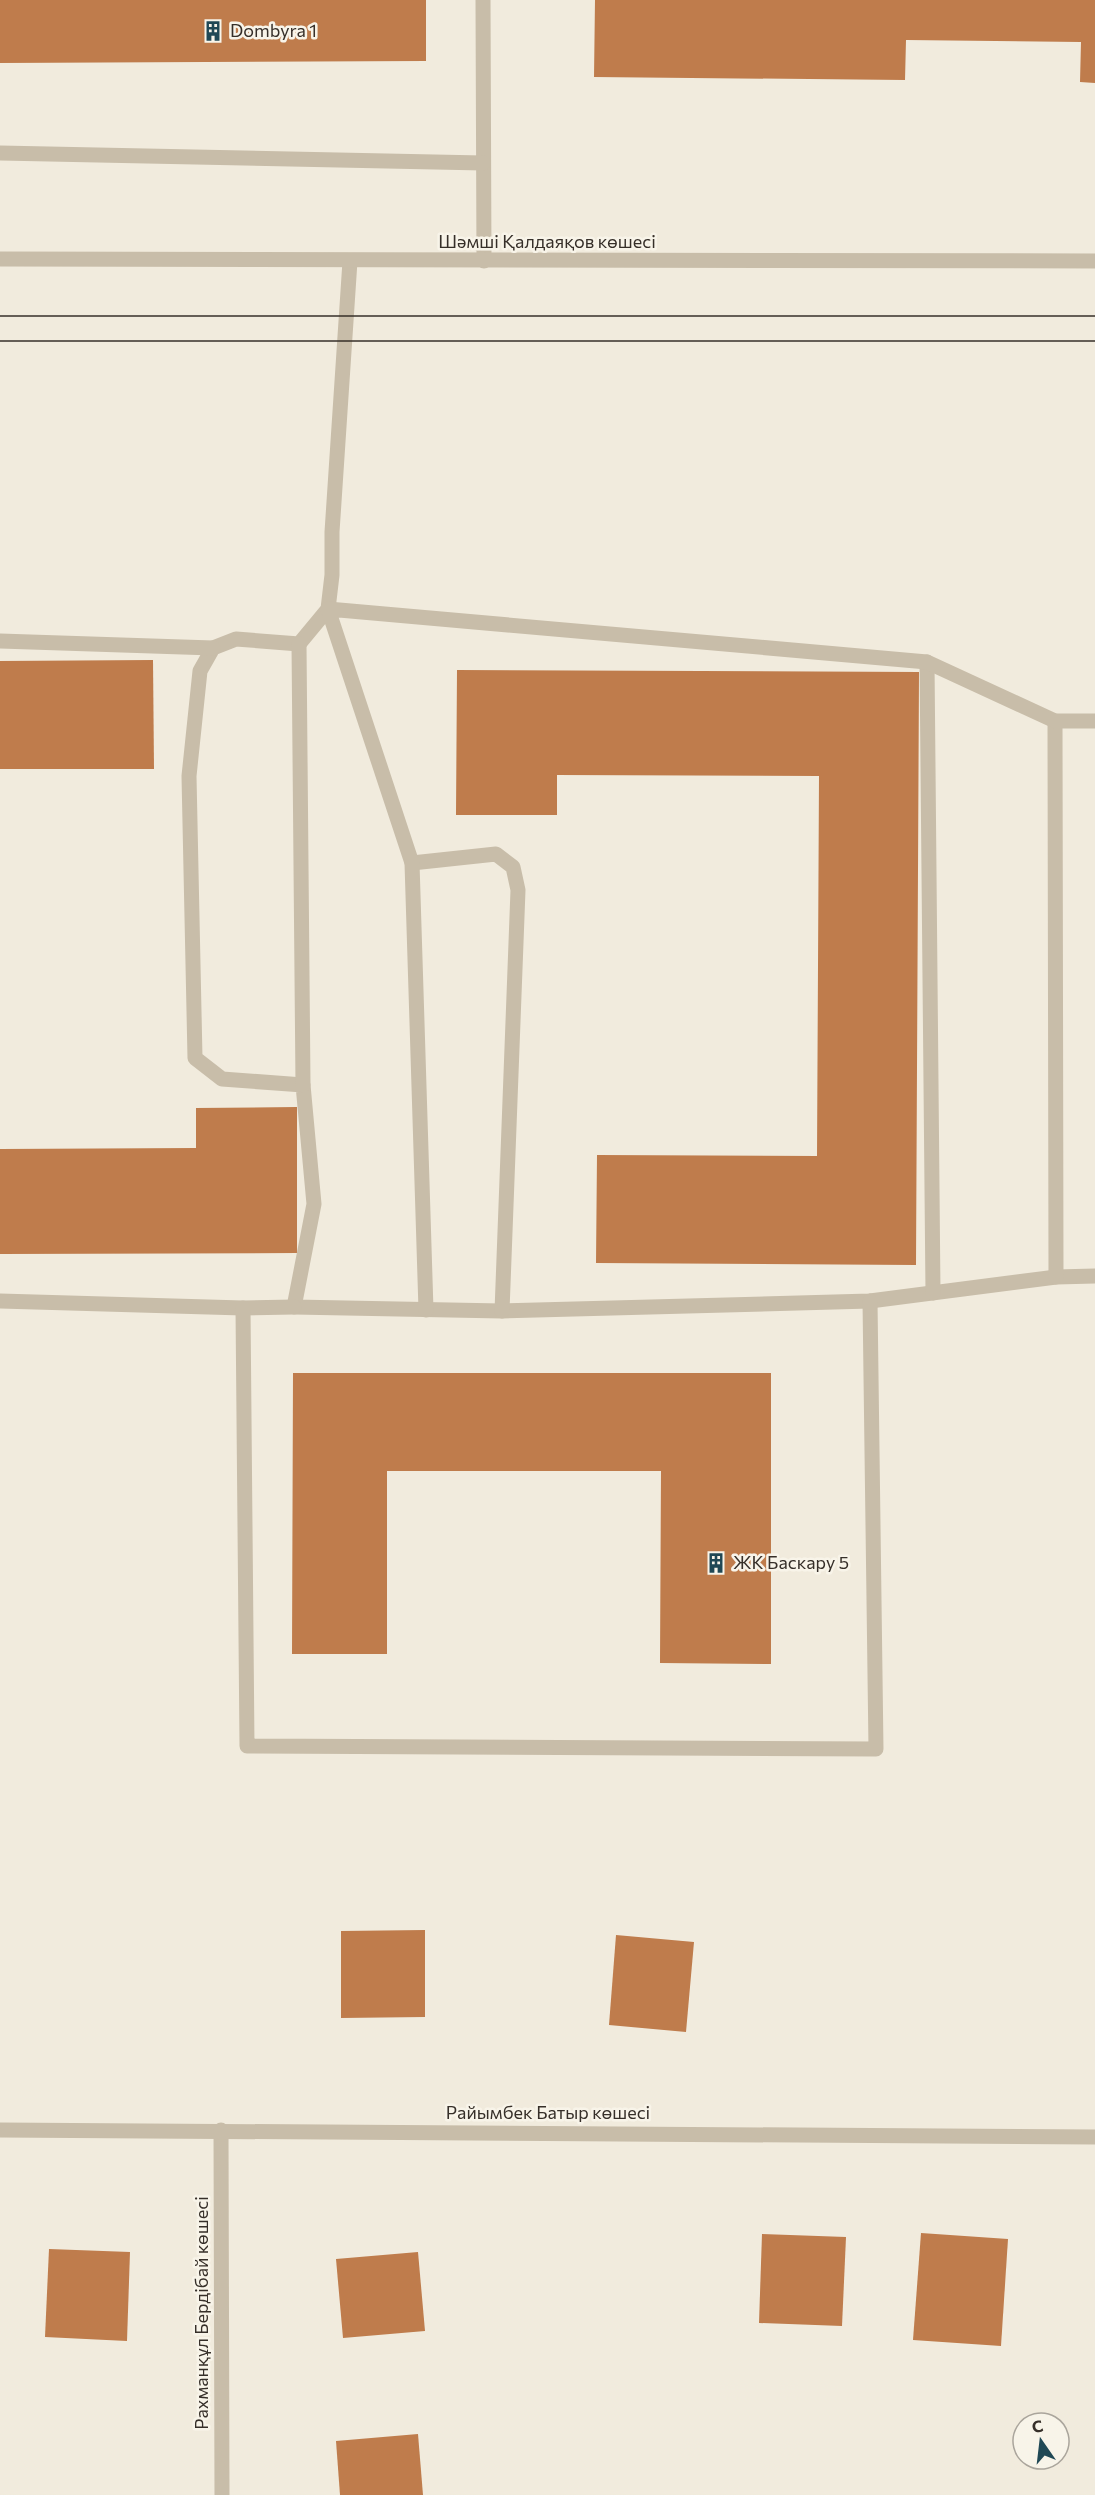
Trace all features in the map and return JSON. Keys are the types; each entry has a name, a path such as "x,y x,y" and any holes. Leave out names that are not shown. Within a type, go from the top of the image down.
{"street":[{"path":"483,0 484,261"},
{"path":"0,153 483,163"},
{"name":"Шәмші Қалдаяқов көшесі","path":"0,259 1095,261"},
{"path":"351,261 328,609 412,862 426,1310"},
{"path":"294,1308 314,1204 303,1085 299,644 328,609"},
{"path":"328,609 927,662 1055,721 1095,721"},
{"path":"0,641 213,648 236,639 299,644"},
{"path":"213,648 200,670 189,776 195,1058 222,1079 303,1085"},
{"path":"927,662 933,1293"},
{"path":"1055,721 1056,1277"},
{"path":"412,862 496,854 513,867 518,890 502,1311"},
{"path":"0,1301 243,1308 502,1311 870,1301 1056,1277 1095,1276"},
{"path":"243,1308 247,1746 876,1749 870,1301"},
{"name":"Райымбек Батыр көшесі","path":"0,2130 1095,2137"},
{"name":"Рахманқұл Бердібай көшесі","path":"221,2130 222,2495"}],"building":[{"name":"Dombyra 1","path":"0,0 426,0 426,61 0,63"},
{"path":"595,0 1095,0 1095,83 1080,82 1081,42 906,40 905,80 594,77"},
{"path":"153,660 154,769 0,769 0,661"},
{"path":"457,670 919,672 916,1265 596,1263 597,1155 817,1156 819,776 557,775 557,815 456,815"},
{"path":"297,1107 297,1253 0,1254 0,1149 196,1148 196,1108"},
{"name":"ЖК Баскару 5","path":"293,1373 771,1373 771,1664 660,1663 661,1471 387,1471 387,1654 292,1654"},
{"path":"425,1930 425,2017 341,2018 341,1931"},
{"path":"616,1935 694,1942 686,2032 609,2025"},
{"path":"921,2233 1008,2239 1001,2346 913,2340"},
{"path":"762,2234 846,2237 842,2326 759,2323"},
{"path":"49,2249 130,2252 127,2341 45,2337"},
{"path":"418,2252 425,2331 343,2338 336,2259"},
{"path":"418,2434 423,2495 340,2495 336,2441"}],"tram line":[{"path":"0,316 1095,316"},
{"path":"0,341 1095,341"}],"place":[{"name":"Dombyra 1","path":"213,31"},
{"name":"ЖК Баскару 5","path":"716,1563"}]}
